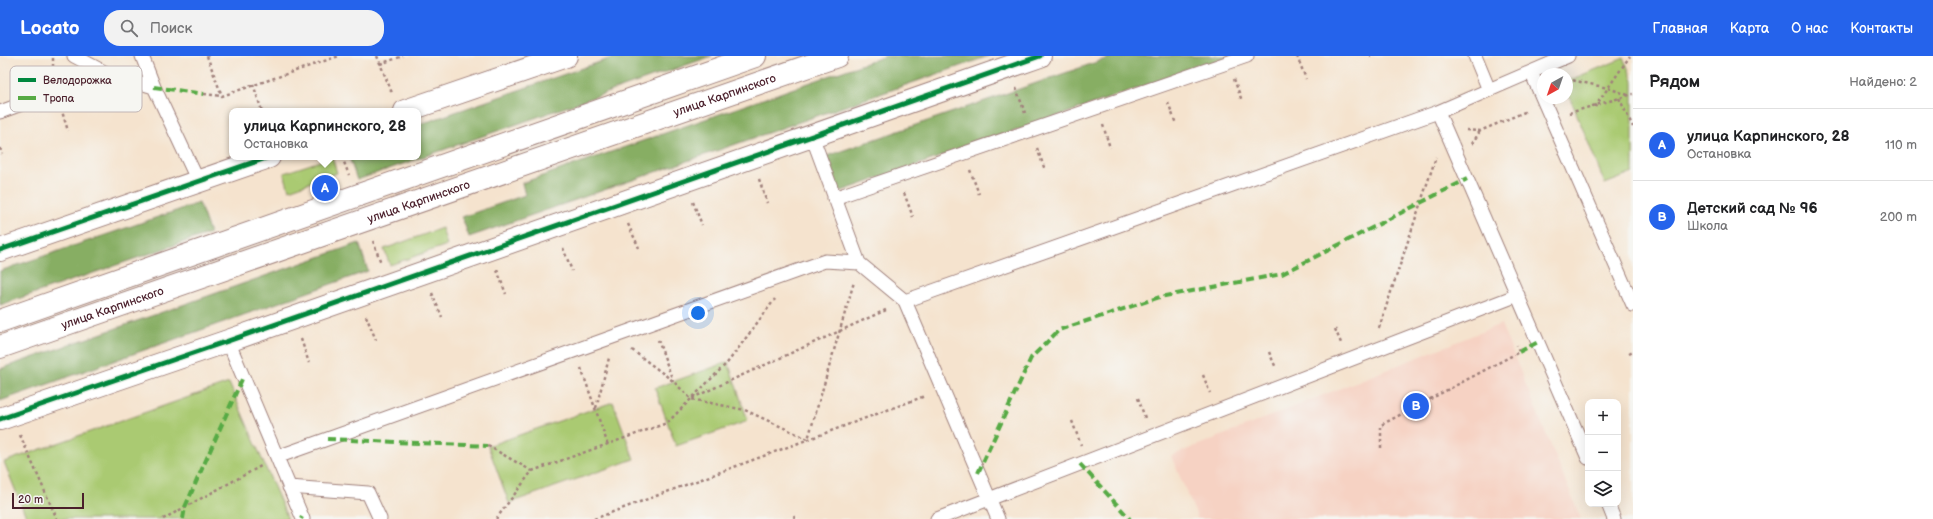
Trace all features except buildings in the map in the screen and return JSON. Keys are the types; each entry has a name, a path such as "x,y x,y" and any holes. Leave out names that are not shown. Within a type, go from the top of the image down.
{"street":[{"name":"улица Карпинского","path":"0,321 755,56"},
{"name":"улица Карпинского","path":"0,348 837,56"},
{"path":"0,419 228,341 1040,56"},
{"path":"413,108 555,58"},
{"path":"0,250 260,160"}],"lane":[{"path":"74,56 93,66"},
{"path":"142,56 154,87 198,181"},
{"path":"834,198 1247,56"},
{"path":"1475,56 1489,90"},
{"path":"905,301 1438,112 1568,56"},
{"path":"1531,72 1537,85"},
{"path":"142,84 154,87"},
{"path":"1545,104 1633,305"},
{"path":"0,112 10,108"},
{"path":"1438,112 1585,451"},
{"path":"812,136 859,263 905,301 998,519"},
{"path":"277,457 825,261 859,263"},
{"path":"937,519 990,500 1518,295"},
{"path":"228,341 303,519"},
{"path":"290,487 368,493 380,519"},
{"path":"1609,507 1614,519"}],"path":[{"path":"207,56 222,96"},
{"path":"204,94 222,96 253,84 339,56"},
{"path":"377,56 392,93"},
{"path":"380,64 403,56"},
{"path":"1297,56 1306,79"},
{"path":"1595,107 1630,56"},
{"path":"1573,80 1608,88 1628,95"},
{"path":"253,84 261,108"},
{"path":"1162,86 1176,124"},
{"path":"1551,118 1595,107 1633,94"},
{"path":"1619,98 1633,127"},
{"path":"1480,131 1543,104"},
{"path":"1097,108 1110,148"},
{"path":"1371,352 1446,130"},
{"path":"0,148 2,154"},
{"path":"964,154 979,194"},
{"path":"343,160 351,180"},
{"path":"758,176 767,203"},
{"path":"898,176 913,217"},
{"path":"692,199 702,225"},
{"path":"627,221 639,248"},
{"path":"371,234 381,264"},
{"path":"561,244 572,271"},
{"path":"808,439 859,263"},
{"path":"496,266 506,294"},
{"path":"496,519 532,472 667,423 728,362 796,272"},
{"path":"430,289 442,317"},
{"path":"691,399 905,301"},
{"path":"365,312 376,340"},
{"path":"651,323 673,381"},
{"path":"299,334 309,363"},
{"path":"1381,448 1381,425 1519,352 1516,337"},
{"path":"630,348 673,381 691,399 745,410 808,439"},
{"path":"575,351 608,445"},
{"path":"1629,353 1633,351"},
{"path":"596,408 609,356"},
{"path":"594,519 942,389"},
{"path":"1072,421 1087,462"},
{"path":"19,432 57,519"},
{"path":"488,446 532,472"},
{"path":"163,519 277,457"}],"shaded area":[{"path":"1501,324 1581,519 1198,519 1171,456"}],"green space":[{"path":"617,56 712,56 421,158 421,124"},
{"path":"886,56 989,56 469,237 462,217 525,195 522,183"},
{"path":"1114,56 1231,56 836,193 824,157"},
{"path":"1624,58 1633,81 1633,173 1605,184 1573,104 1573,79"},
{"path":"323,160 333,160 337,173 289,190 284,173"},
{"path":"350,160 414,160 357,180"},
{"path":"199,203 210,233 0,305 0,271"},
{"path":"442,228 447,245 390,265 384,249"},
{"path":"359,243 368,271 0,401 0,369"},
{"path":"728,362 748,421 676,446 655,388"},
{"path":"229,383 288,519 27,519 4,462"},
{"path":"613,402 634,459 509,503 488,446"}],"marked path":[{"path":"154,87 204,94"},
{"path":"978,473 1031,358 1059,330 1160,297 1282,274 1467,179"},
{"path":"1519,352 1538,342"},
{"path":"183,519 185,507 243,377"},
{"path":"327,439 488,446"},
{"path":"1080,464 1130,519"}],"cycle path":[{"path":"0,419 228,341 1040,56"},
{"path":"0,250 260,160"}],"place":[{"name":"улица Карпинского, 28","path":"325,188"},
{"name":"Детский сад № 96","path":"1416,406"}]}
